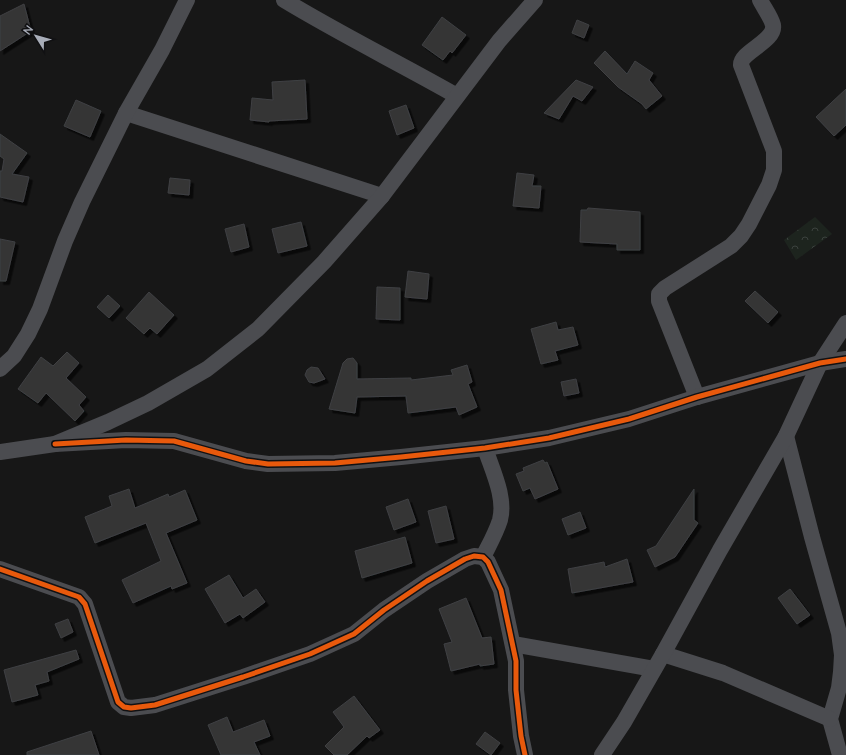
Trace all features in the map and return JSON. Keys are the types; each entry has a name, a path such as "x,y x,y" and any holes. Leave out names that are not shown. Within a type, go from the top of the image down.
{"street":[{"path":"0,369 14,356 28,334 40,308 65,241 79,209 126,113 162,50 187,0"},
{"path":"284,0 312,17 394,60 457,96"},
{"path":"55,444 108,422 148,403 207,369 263,324 324,262 382,196 499,41 535,0"},
{"path":"696,397 659,301 659,294 664,288 731,246 741,236 749,224 769,185 774,170 774,151 740,65 740,61 758,47 772,30 773,25 760,0"},
{"path":"126,113 382,196"},
{"path":"602,755 624,722 663,654 720,550 786,436 820,363 846,323"},
{"path":"0,452 55,444 126,440 174,441 246,461 268,464 334,464 485,448 564,435 629,419 696,397 820,363 846,360"},
{"path":"786,436 839,633 842,655 841,672 839,688 830,719 840,755"},
{"path":"483,557 496,532 500,519 501,507 499,493 485,448"},
{"path":"0,569 79,596 85,604 118,702 124,707 131,708 155,705 310,654 354,634 384,610 427,581 465,559 474,556 483,557 488,562 501,590 513,644 516,661 516,690 521,736 525,755"},
{"path":"513,644 654,669"},
{"path":"663,654 723,673 830,719"}],"green space":[{"path":"815,217 832,234 796,260 784,240"}],"building":[{"path":"24,4 31,31 0,51 0,16"},
{"path":"442,17 466,35 452,53 450,51 443,60 422,45"},
{"path":"577,20 589,25 584,38 572,33"},
{"path":"605,51 627,74 635,61 653,73 649,80 662,96 646,109 642,104 618,87 594,63"},
{"path":"305,80 307,119 269,122 250,120 252,98 273,100 272,82"},
{"path":"576,80 593,87 582,101 573,96 559,119 544,113"},
{"path":"846,89 846,125 834,136 816,117"},
{"path":"76,100 101,111 90,137 64,126"},
{"path":"406,105 414,128 397,135 389,111"},
{"path":"0,134 27,153 12,174 29,177 23,202 0,197 0,171 2,171 4,159 0,156"},
{"path":"517,173 534,175 532,186 541,186 539,208 513,206"},
{"path":"170,178 190,180 189,195 168,193"},
{"path":"588,208 640,212 640,250 617,250 617,244 580,242 581,210 587,210"},
{"path":"301,222 307,246 278,253 272,229"},
{"path":"244,224 249,247 231,252 225,229"},
{"path":"0,239 15,242 6,281 0,281"},
{"path":"408,271 429,274 427,299 405,297"},
{"path":"377,287 400,288 400,320 376,319"},
{"path":"755,291 778,312 768,323 745,301"},
{"path":"149,292 174,315 157,334 150,328 144,334 126,318"},
{"path":"108,295 120,306 109,318 97,307"},
{"path":"556,322 558,330 573,327 578,345 555,351 558,360 541,364 531,329"},
{"path":"67,352 79,363 66,378 86,397 79,405 84,411 75,421 46,393 38,403 18,389 41,357 53,366"},
{"path":"353,358 357,363 357,379 411,378 411,380 453,375 451,370 467,365 472,382 468,384 477,407 459,415 456,407 408,413 406,396 357,397 355,413 329,409 343,363 347,359"},
{"path":"311,367 318,368 325,379 314,383 309,382 305,375 307,370"},
{"path":"576,379 579,393 564,396 561,382"},
{"path":"543,460 545,463 547,462 558,489 535,499 530,488 523,491 516,474 524,471 523,468"},
{"path":"129,489 135,508 168,494 169,497 185,490 197,520 166,533 187,583 172,589 171,586 133,603 122,580 161,561 146,523 95,543 85,517 112,506 109,496"},
{"path":"694,489 694,520 698,523 675,557 655,567 647,550 656,546"},
{"path":"408,499 416,522 394,530 386,507"},
{"path":"446,506 454,539 436,543 428,511"},
{"path":"580,512 586,528 568,535 562,519"},
{"path":"405,537 412,563 362,578 355,551"},
{"path":"627,559 633,582 572,593 568,569 604,562 605,567"},
{"path":"229,575 243,598 256,589 265,602 243,618 240,614 225,623 205,589"},
{"path":"790,589 810,615 797,624 778,598"},
{"path":"466,598 482,638 491,637 494,664 480,666 480,664 451,671 444,644 452,642 439,609"},
{"path":"68,619 73,632 61,638 55,624"},
{"path":"76,650 79,659 47,672 49,681 35,685 38,695 12,702 4,670"},
{"path":"354,696 380,730 369,738 367,736 347,755 334,755 325,746 344,727 333,712"},
{"path":"227,717 233,732 264,720 270,736 254,742 260,755 221,755 208,725"},
{"path":"91,731 99,755 27,755 27,752"},
{"path":"485,732 500,743 491,755 476,744"}],"cycle path":[{"path":"55,444 126,440 174,441 246,461 268,464 335,463 485,448 549,438 629,419 697,397 820,363 846,359"},
{"path":"0,569 79,597 85,604 118,702 124,707 131,708 155,705 310,654 354,634 384,610 427,581 465,559 474,556 483,557 488,562 501,590 516,661 516,690 521,736 525,755"}]}
